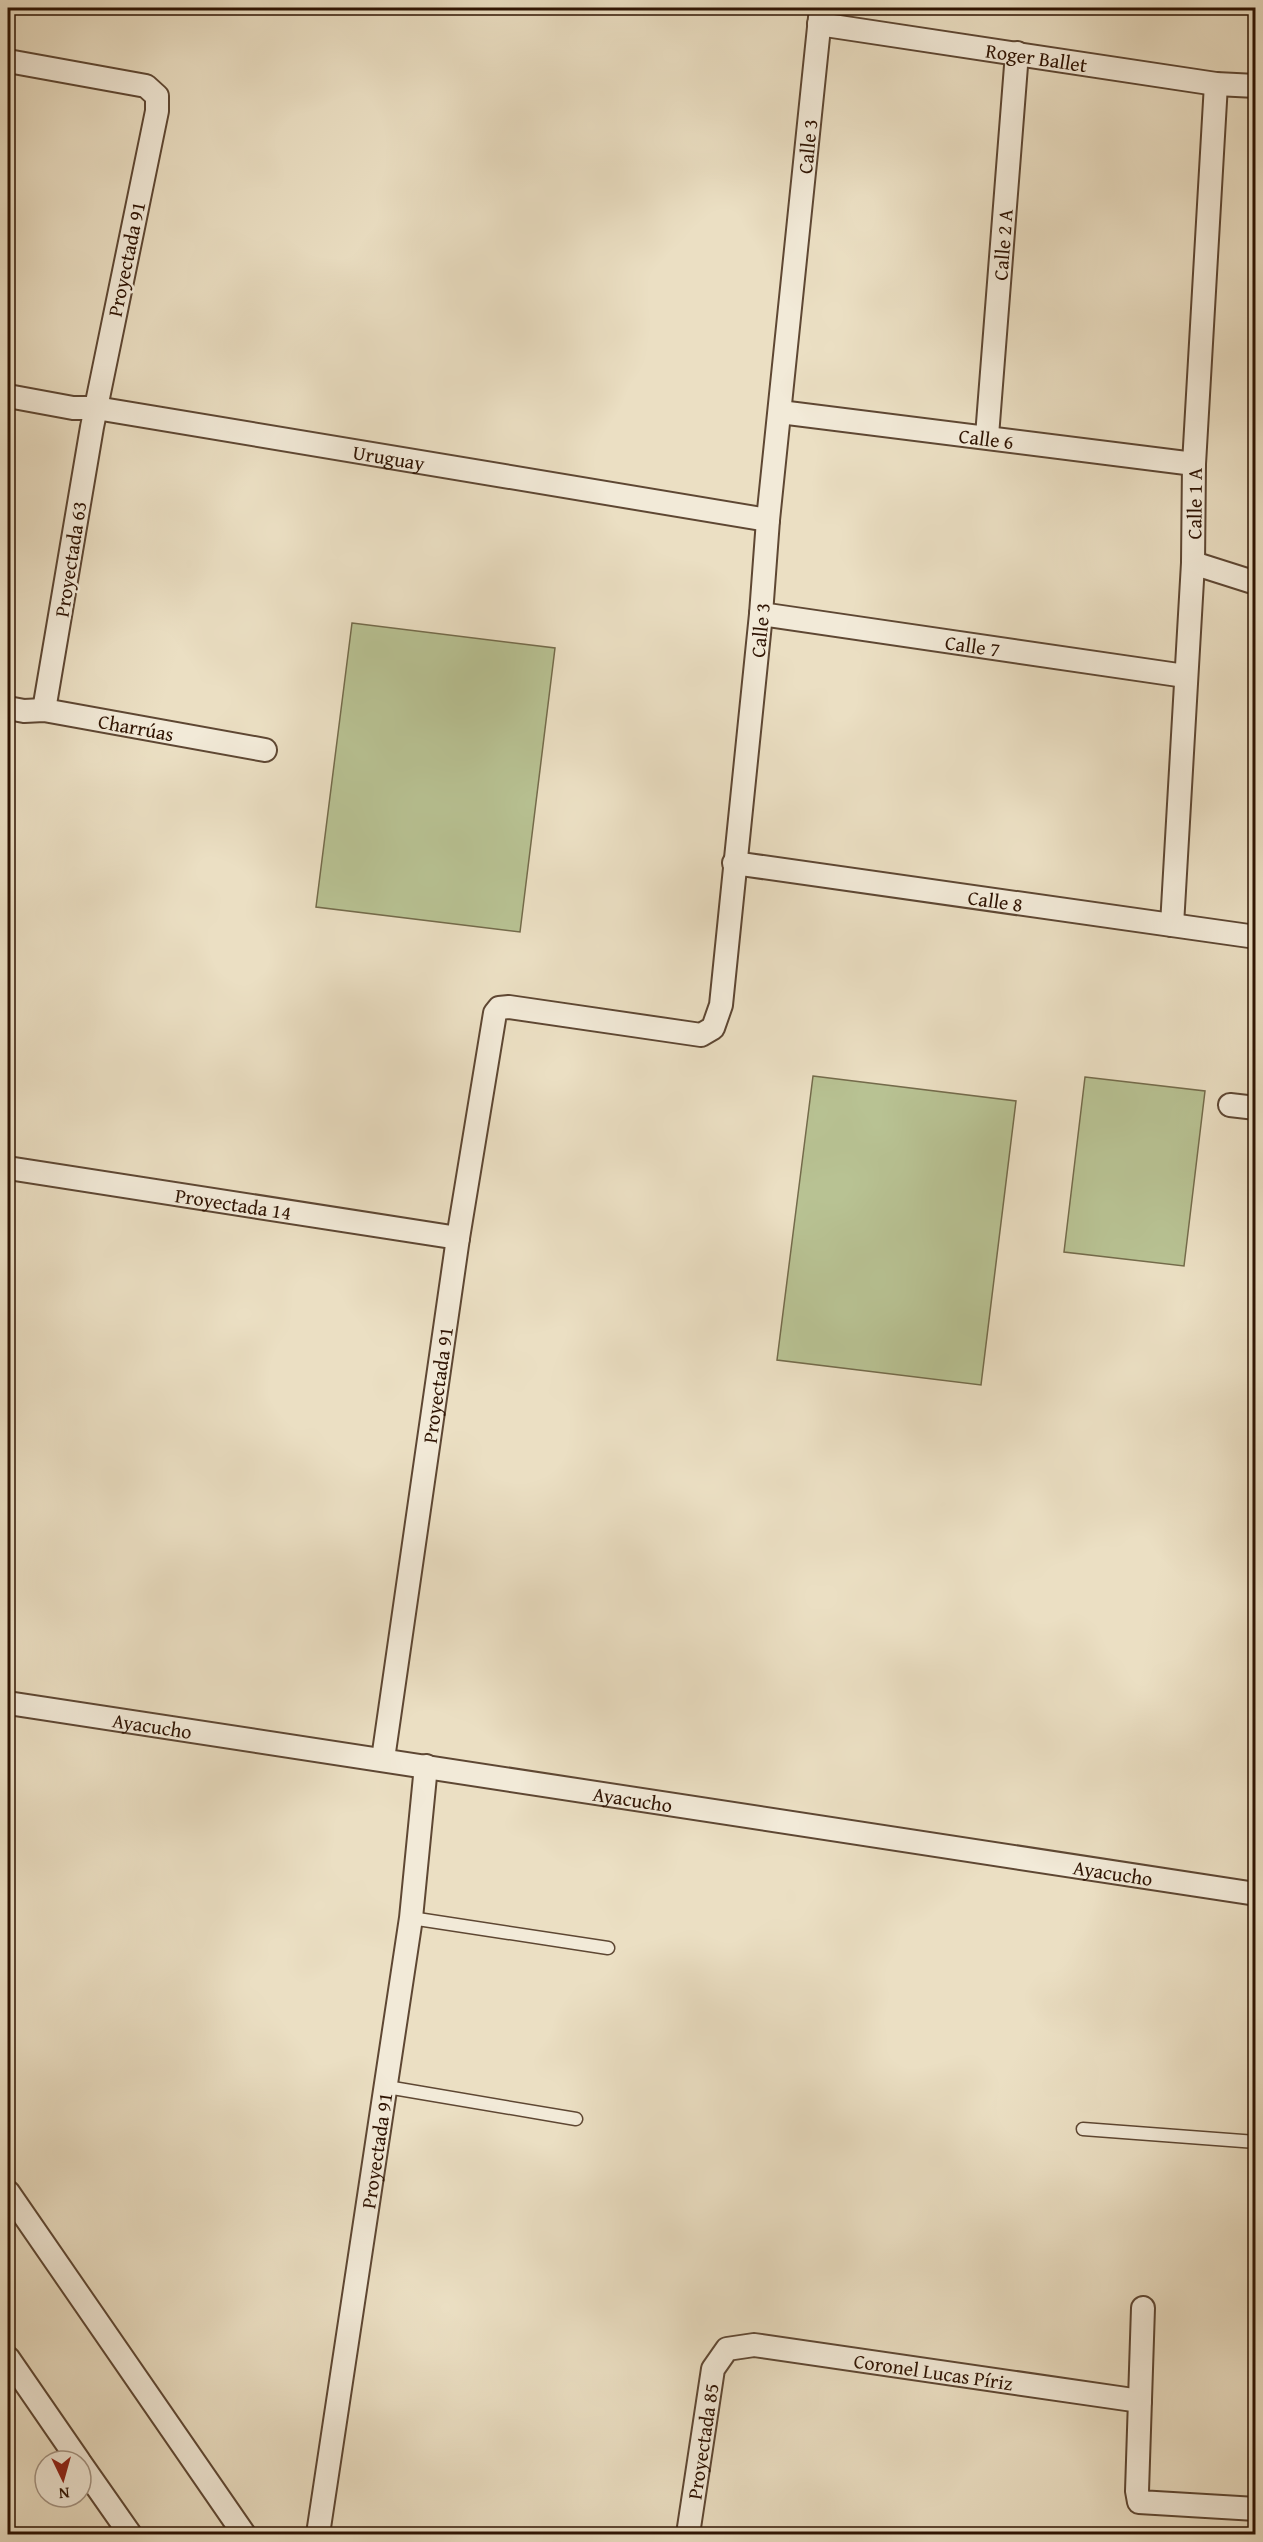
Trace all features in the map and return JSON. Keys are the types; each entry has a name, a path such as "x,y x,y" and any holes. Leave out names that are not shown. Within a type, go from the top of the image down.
{"street":[{"name":"Roger Ballet","path":"820,16 1017,52 1216,84 1256,86"},
{"name":"Calle 3","path":"495,1013 499,1008 509,1007 700,1035 712,1028 721,1005 820,16"},
{"name":"Calle 2 A","path":"987,436 1017,52"},
{"name":"Proyectada 91","path":"8,61 146,86 157,96 157,111 96,408"},
{"name":"Calle 1 A","path":"1172,925 1192,563 1194,464 1216,84"},
{"name":"Uruguay","path":"8,396 73,408 96,408 768,520"},
{"name":"Proyectada 63","path":"44,710 96,408"},
{"name":"Calle 6","path":"780,412 987,436 1194,464"},
{"path":"1192,563 1256,583"},
{"name":"Calle 7","path":"761,614 1185,676"},
{"name":"Charrúas","path":"8,708 24,711 44,710 265,750"},
{"name":"Calle 8","path":"734,863 1256,937"},
{"name":"Proyectada 91","path":"383,1759 458,1238 495,1013"},
{"path":"1230,1105 1255,1107"},
{"name":"Proyectada 14","path":"8,1168 458,1238"},
{"name":"Ayacucho","path":"8,1703 1256,1894"},
{"name":"Proyectada 91","path":"318,2535 411,1918 426,1766"},
{"path":"8,2192 244,2535"},
{"path":"1143,2308 1137,2492 1139,2502 1256,2510"},
{"name":"Coronel Lucas Píriz","path":"727,2349 754,2345 1140,2401"},
{"name":"Proyectada 85","path":"688,2535 713,2369 727,2349"},
{"path":"8,2358 71,2449"},
{"path":"93,2481 130,2535"}],"lane":[{"path":"411,1918 608,1948"},
{"path":"387,2087 576,2118"},
{"path":"1083,2129 1256,2142"}],"green space":[{"path":"352,623 555,648 520,932 316,907"},
{"path":"813,1076 1016,1101 981,1385 777,1360"},
{"path":"1085,1077 1205,1091 1184,1266 1064,1252"}]}
